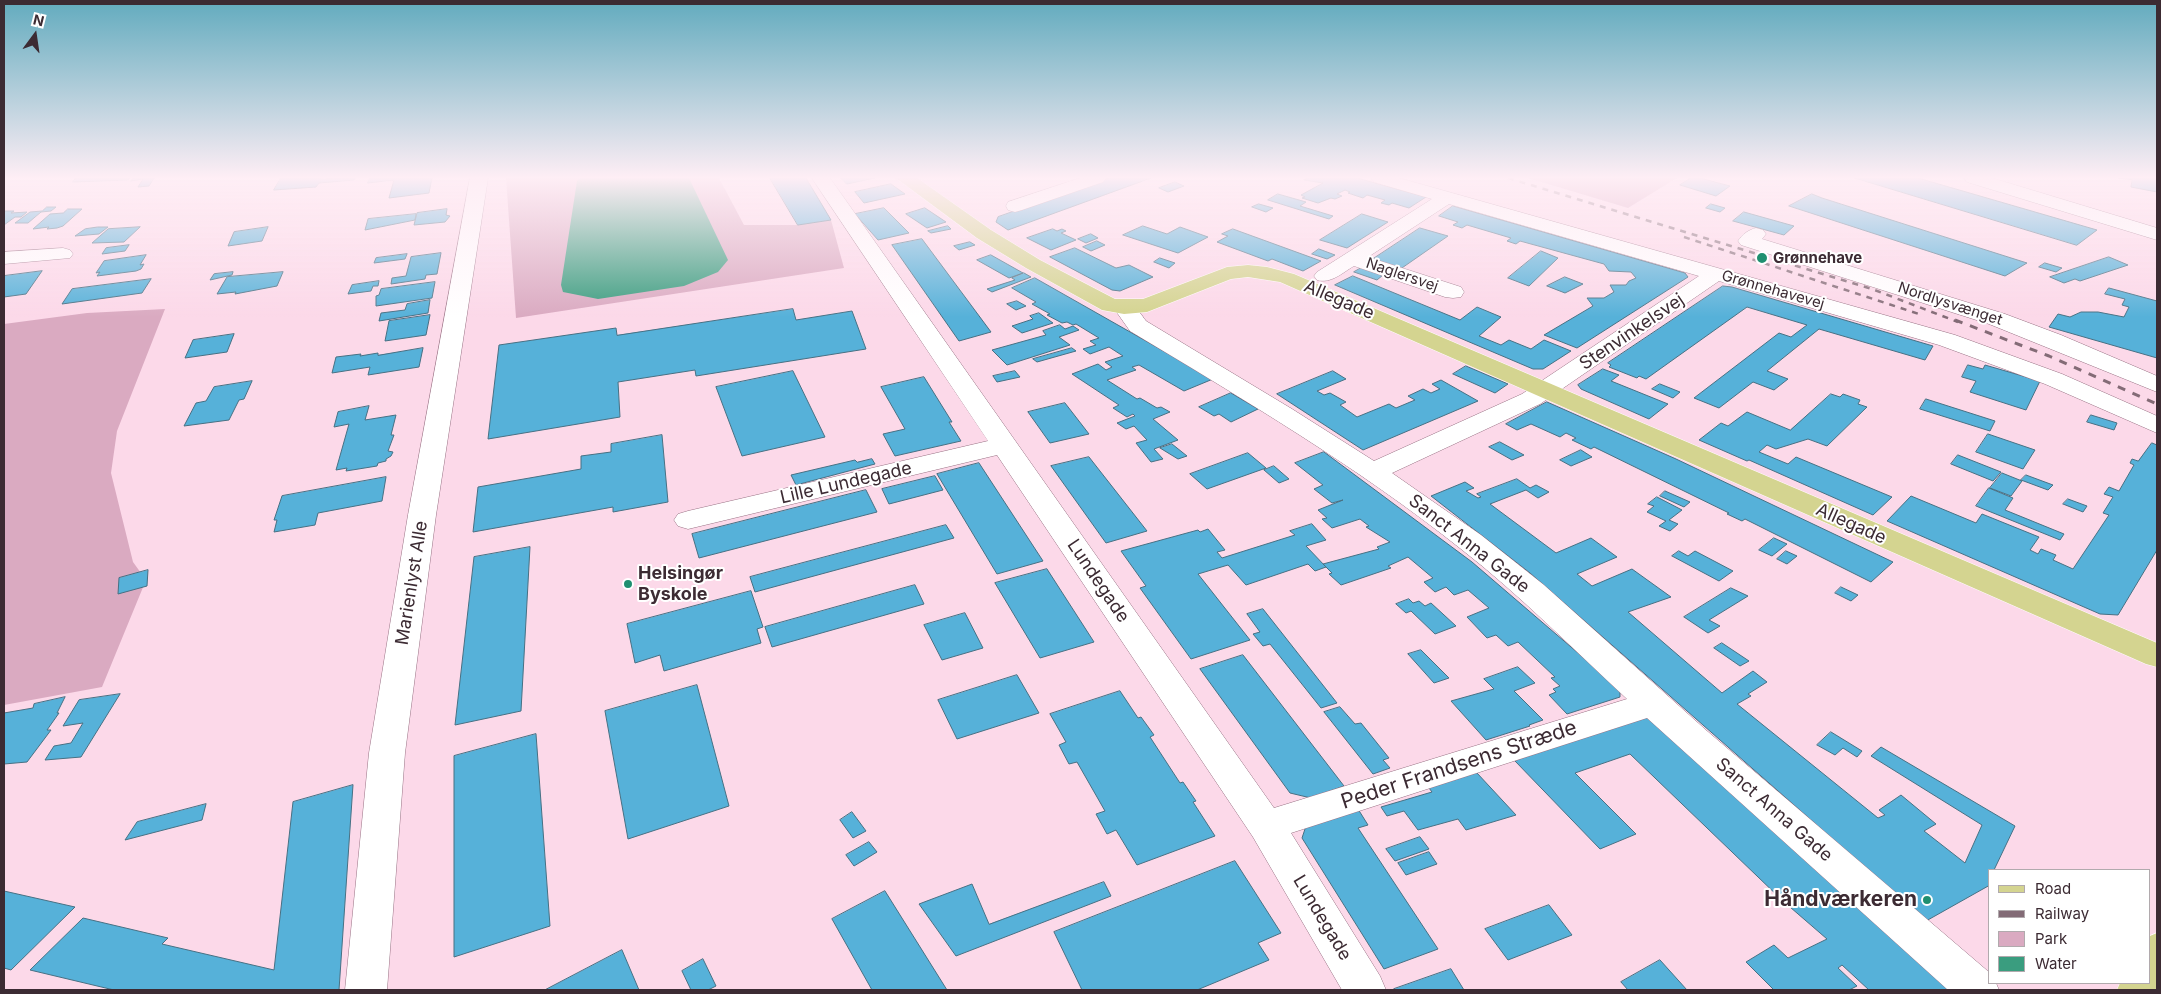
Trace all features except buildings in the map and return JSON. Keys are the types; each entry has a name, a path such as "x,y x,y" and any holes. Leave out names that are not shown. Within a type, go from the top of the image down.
{"main road":[{"path":"970,224 1032,264 1096,300 1124,307"},
{"name":"Allegade","path":"1124,307 1147,305 1227,273 1248,271 1287,278 2157,656"},
{"path":"2151,964 2157,952"}],"street":[{"name":"Marienlyst Alle","path":"366,990 387,753 425,496 471,224"},
{"name":"Lundegade","path":"853,224 1266,826 1365,990"},
{"name":"Naglersvej","path":"1324,276 1404,224"},
{"name":"Grønnehavevej","path":"1543,224 1947,340 2010,361 2089,393 2157,425"},
{"path":"2126,224 2157,234"},
{"name":"Nordlysvænget","path":"1756,234 1748,241 1997,319 2053,340 2157,385"},
{"path":"4,258 63,254"},
{"name":"Naglersvej","path":"1352,258 1452,292"},
{"name":"Stenvinkelsvej","path":"1547,390 1717,274"},
{"name":"Sanct Anna Gade","path":"1124,307 1138,326 1263,400 1372,472 1440,520 1516,578 1653,703 1978,990"},
{"path":"1372,472 1547,390"},
{"name":"Lille Lundegade","path":"688,520 1005,445"},
{"name":"Peder Frandsens Stræde","path":"1266,826 1653,703"}],"green space":[{"path":"509,224 832,224 844,268 516,318"},
{"path":"165,309 117,431 111,473 133,562 146,580 102,687 4,705 4,324 87,313"}],"water":[{"path":"570,224 711,224 728,260 718,272 684,286 598,299 563,292 561,285"}],"railway":[{"path":"1660,224 1872,289 1958,322"},
{"path":"1684,237 1919,314"},
{"path":"1955,320 2049,356 2157,404"}],"place":[{"name":"Grønnehave","path":"1762,258"},
{"name":"Helsingør Byskole","path":"628,584"},
{"name":"Håndværkeren","path":"1927,900"}]}
